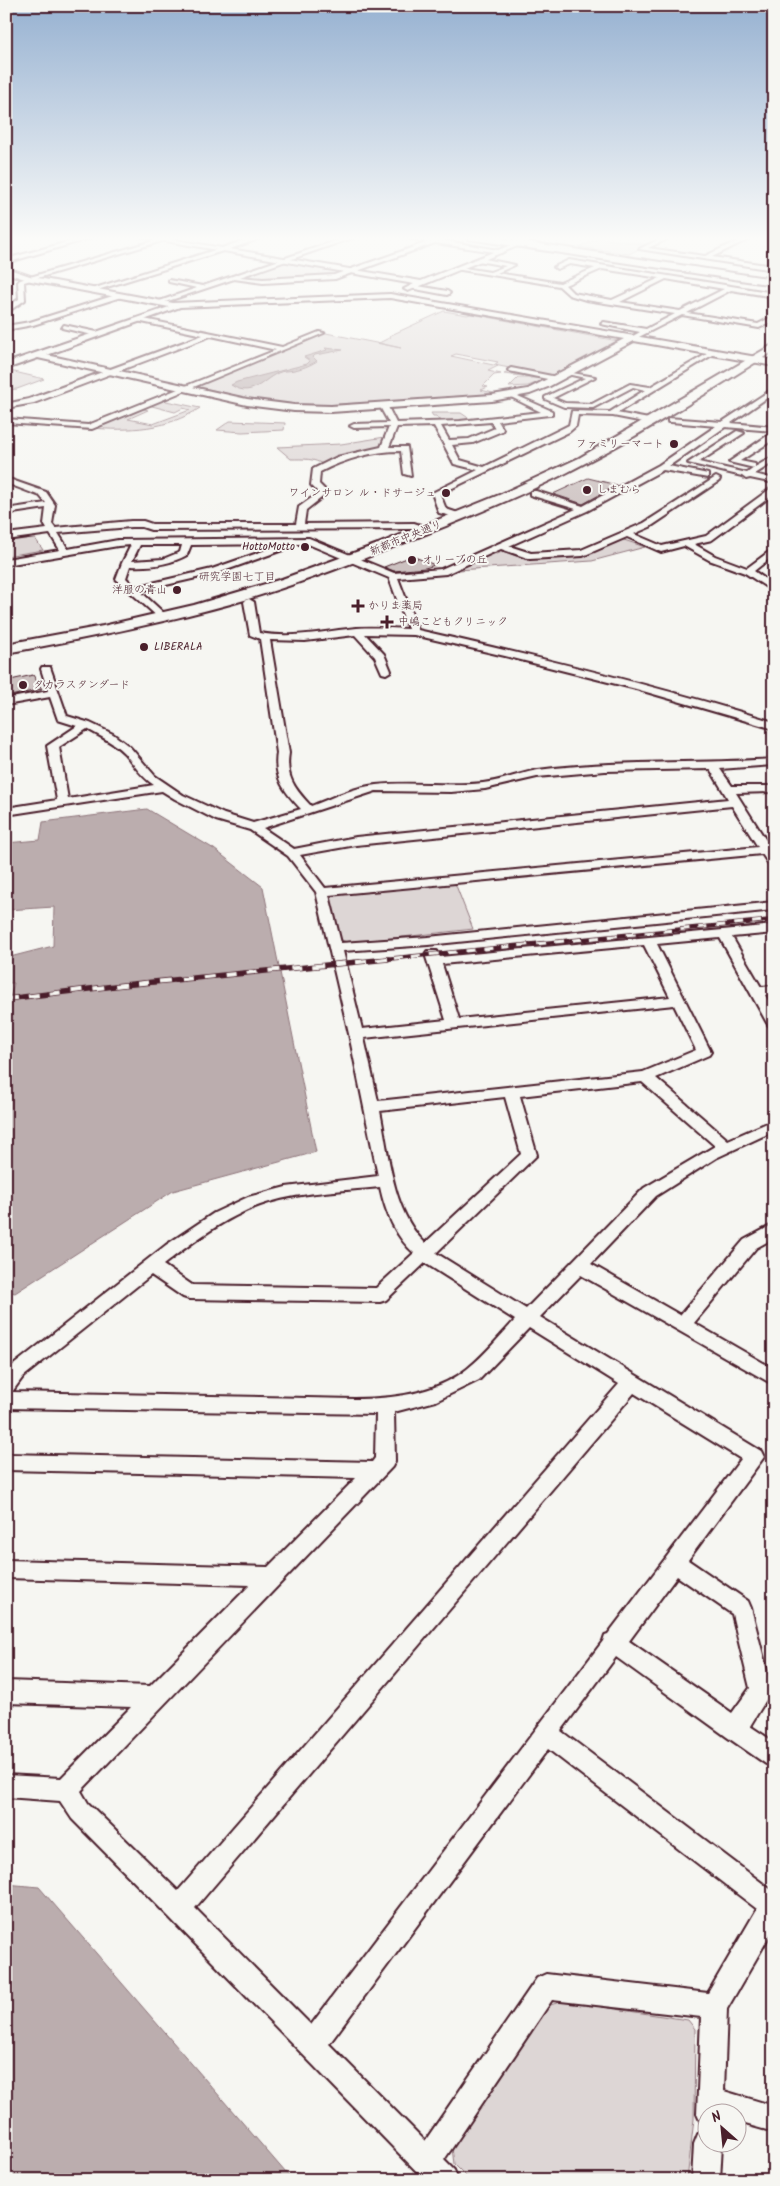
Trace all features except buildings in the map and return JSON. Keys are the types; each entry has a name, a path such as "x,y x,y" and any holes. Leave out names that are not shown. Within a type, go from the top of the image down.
{"main road":[{"name":"新都市中央通り","path":"6,649 163,617 357,562 568,467 651,422 774,347"},
{"name":"新都市中央通り","path":"6,657 167,624 249,602 456,527 533,493 625,447 771,360"}],"street":[{"path":"6,366 86,338"},
{"path":"6,406 31,401 200,338"},
{"path":"231,338 282,348"},
{"path":"6,421 89,427 308,338"},
{"path":"633,338 753,359 771,360"},
{"path":"37,355 247,402 284,407 331,408 383,406 511,395 538,388 633,338"},
{"path":"613,414 614,411 714,352"},
{"path":"511,370 557,379"},
{"path":"568,373 592,377 547,398 564,405 593,406 632,385 652,389"},
{"path":"6,562 118,543 309,541 393,576 443,572 503,547 584,509 662,467 774,390"},
{"path":"511,395 549,413"},
{"path":"383,406 394,425"},
{"path":"354,426 437,425 549,413 613,414 651,422"},
{"path":"458,516 442,511 436,493 572,426 575,414"},
{"path":"446,443 470,441 499,429 493,419"},
{"path":"671,420 720,426 774,429"},
{"path":"384,449 394,425"},
{"path":"437,425 456,462 484,469"},
{"path":"720,426 740,433 772,438"},
{"path":"740,433 692,463 774,481"},
{"path":"772,438 733,462 774,471"},
{"path":"300,526 302,509 321,495 321,490 316,485 316,471 340,458 384,449 404,449 408,474"},
{"path":"745,485 736,483 774,458"},
{"path":"503,547 530,556 583,553 647,525 720,479 662,467"},
{"path":"6,480 43,494 51,505 48,524 50,531 64,552"},
{"path":"6,490 25,487"},
{"path":"627,534 661,549 709,538 770,490"},
{"path":"533,493 584,509"},
{"path":"6,512 51,505"},
{"path":"6,538 50,531 131,524 143,524 151,528 414,526 426,530"},
{"path":"134,590 215,571 284,547 294,541"},
{"path":"137,543 126,564 121,579 163,617"},
{"path":"126,564 144,564 169,560 184,552 187,543"},
{"path":"685,544 712,558 748,571 774,589"},
{"path":"748,571 774,551"},
{"path":"393,576 414,632"},
{"path":"249,602 255,635 265,638 296,638 379,630 414,632 549,662 694,700 774,726"},
{"path":"357,632 380,656 386,671"},
{"path":"265,638 283,753 280,765 282,778 309,810"},
{"path":"46,669 62,718 86,725 109,736 126,749 150,778 163,787 220,817 254,827 292,853 322,892 356,1034 392,1206 402,1227 424,1252 438,1264 754,1457 311,2046"},
{"path":"6,702 54,693"},
{"path":"64,802 53,746 86,725"},
{"path":"254,827 269,820 309,810 364,790 376,788 451,789 485,786 537,774 605,768 713,766 774,762"},
{"path":"713,766 774,863"},
{"path":"6,812 163,787"},
{"path":"728,790 774,790"},
{"path":"292,853 356,841 735,802"},
{"path":"322,892 765,850"},
{"path":"335,947 428,941 774,906"},
{"path":"434,961 774,930"},
{"path":"724,934 774,1023"},
{"path":"428,941 454,1024"},
{"path":"372,1107 645,1077 704,1052 649,941"},
{"path":"756,992 774,990"},
{"path":"356,1034 678,1000"},
{"path":"645,1077 725,1146"},
{"path":"151,1266 189,1292 380,1295 528,1155 511,1092"},
{"path":"6,1400 385,1407 417,1401 448,1390 473,1375 650,1192 725,1146 774,1125"},
{"path":"6,1386 17,1372 197,1230 254,1202 286,1193 386,1181"},
{"path":"682,1325 750,1244 774,1230"},
{"path":"578,1265 774,1378"},
{"path":"179,1909 631,1383"},
{"path":"6,1786 50,1791 66,1789 79,1778 155,1696 385,1461 385,1407"},
{"path":"6,1462 376,1470"},
{"path":"674,1562 741,1608 761,1690 735,1729"},
{"path":"6,1569 272,1576"},
{"path":"613,1642 774,1756"},
{"path":"6,1692 155,1696"},
{"path":"545,1733 773,1905 714,2006 711,2104"},
{"path":"66,1789 80,1811 179,1909 444,2180"},
{"path":"426,2161 546,1987 714,2006"},
{"path":"748,2114 774,2119"},
{"path":"706,2180 707,2154"}],"shaded area":[{"path":"314,338 351,338 401,348 379,343 389,338 602,338 618,341 551,376 494,365 498,362 456,354 451,356 498,366 488,371 501,374 494,375 483,386 488,387 481,390 497,394 483,396 307,406 269,403 195,386"},
{"path":"325,348 343,350 315,355 313,357 317,361 306,367 278,373 254,388 247,390 239,389 231,385 307,364 310,361 304,357 327,350"},
{"path":"6,370 44,379 17,389 6,390"},
{"path":"511,371 546,379 528,386 509,387 518,378 539,378 504,374"},
{"path":"161,400 200,408 174,421 161,425 134,429 91,428 140,408 148,410 128,419 153,424 190,410 183,408 175,412 148,405"},
{"path":"431,413 461,413 470,419 440,422"},
{"path":"230,421 285,423 284,430 242,432 217,430"},
{"path":"385,437 381,447 324,465 312,460 291,459 277,447 341,444"},
{"path":"34,537 43,550 6,556 6,541"},
{"path":"621,539 645,547 592,561 458,570 457,568 494,553 497,554 504,551 524,559 586,555"},
{"path":"147,809 214,849 263,887 316,1152 173,1191 15,1293 6,1291 6,1011 14,983 6,983 6,958 53,946 54,907 7,910 6,843 40,840 43,822"},
{"path":"455,883 473,929 349,943 337,938 329,898 338,893"},
{"path":"6,1884 39,1887 292,2180 6,2180"},
{"path":"563,2001 688,2020 695,2029 694,2119 687,2180 470,2180 454,2164 452,2148 544,2007"}],"railway":[{"path":"376,960 774,920"},
{"path":"6,999 123,985 388,959"}],"place":[{"name":"ファミリーマート","path":"674,444"},
{"name":"しまむら","path":"587,490"},
{"name":"ワインサロン ル・ドサージュ","path":"446,493"},
{"name":"HottoMotto","path":"305,547"},
{"name":"オリーブの丘","path":"412,560"},
{"name":"洋服の青山","path":"177,590"},
{"name":"かりま薬局","path":"358,606"},
{"name":"中嶋こどもクリニック","path":"387,622"},
{"name":"LIBERALA","path":"144,647"},
{"name":"タカラスタンダード","path":"23,685"}],"district":[{"name":"研究学園七丁目","path":"237,577"}]}
